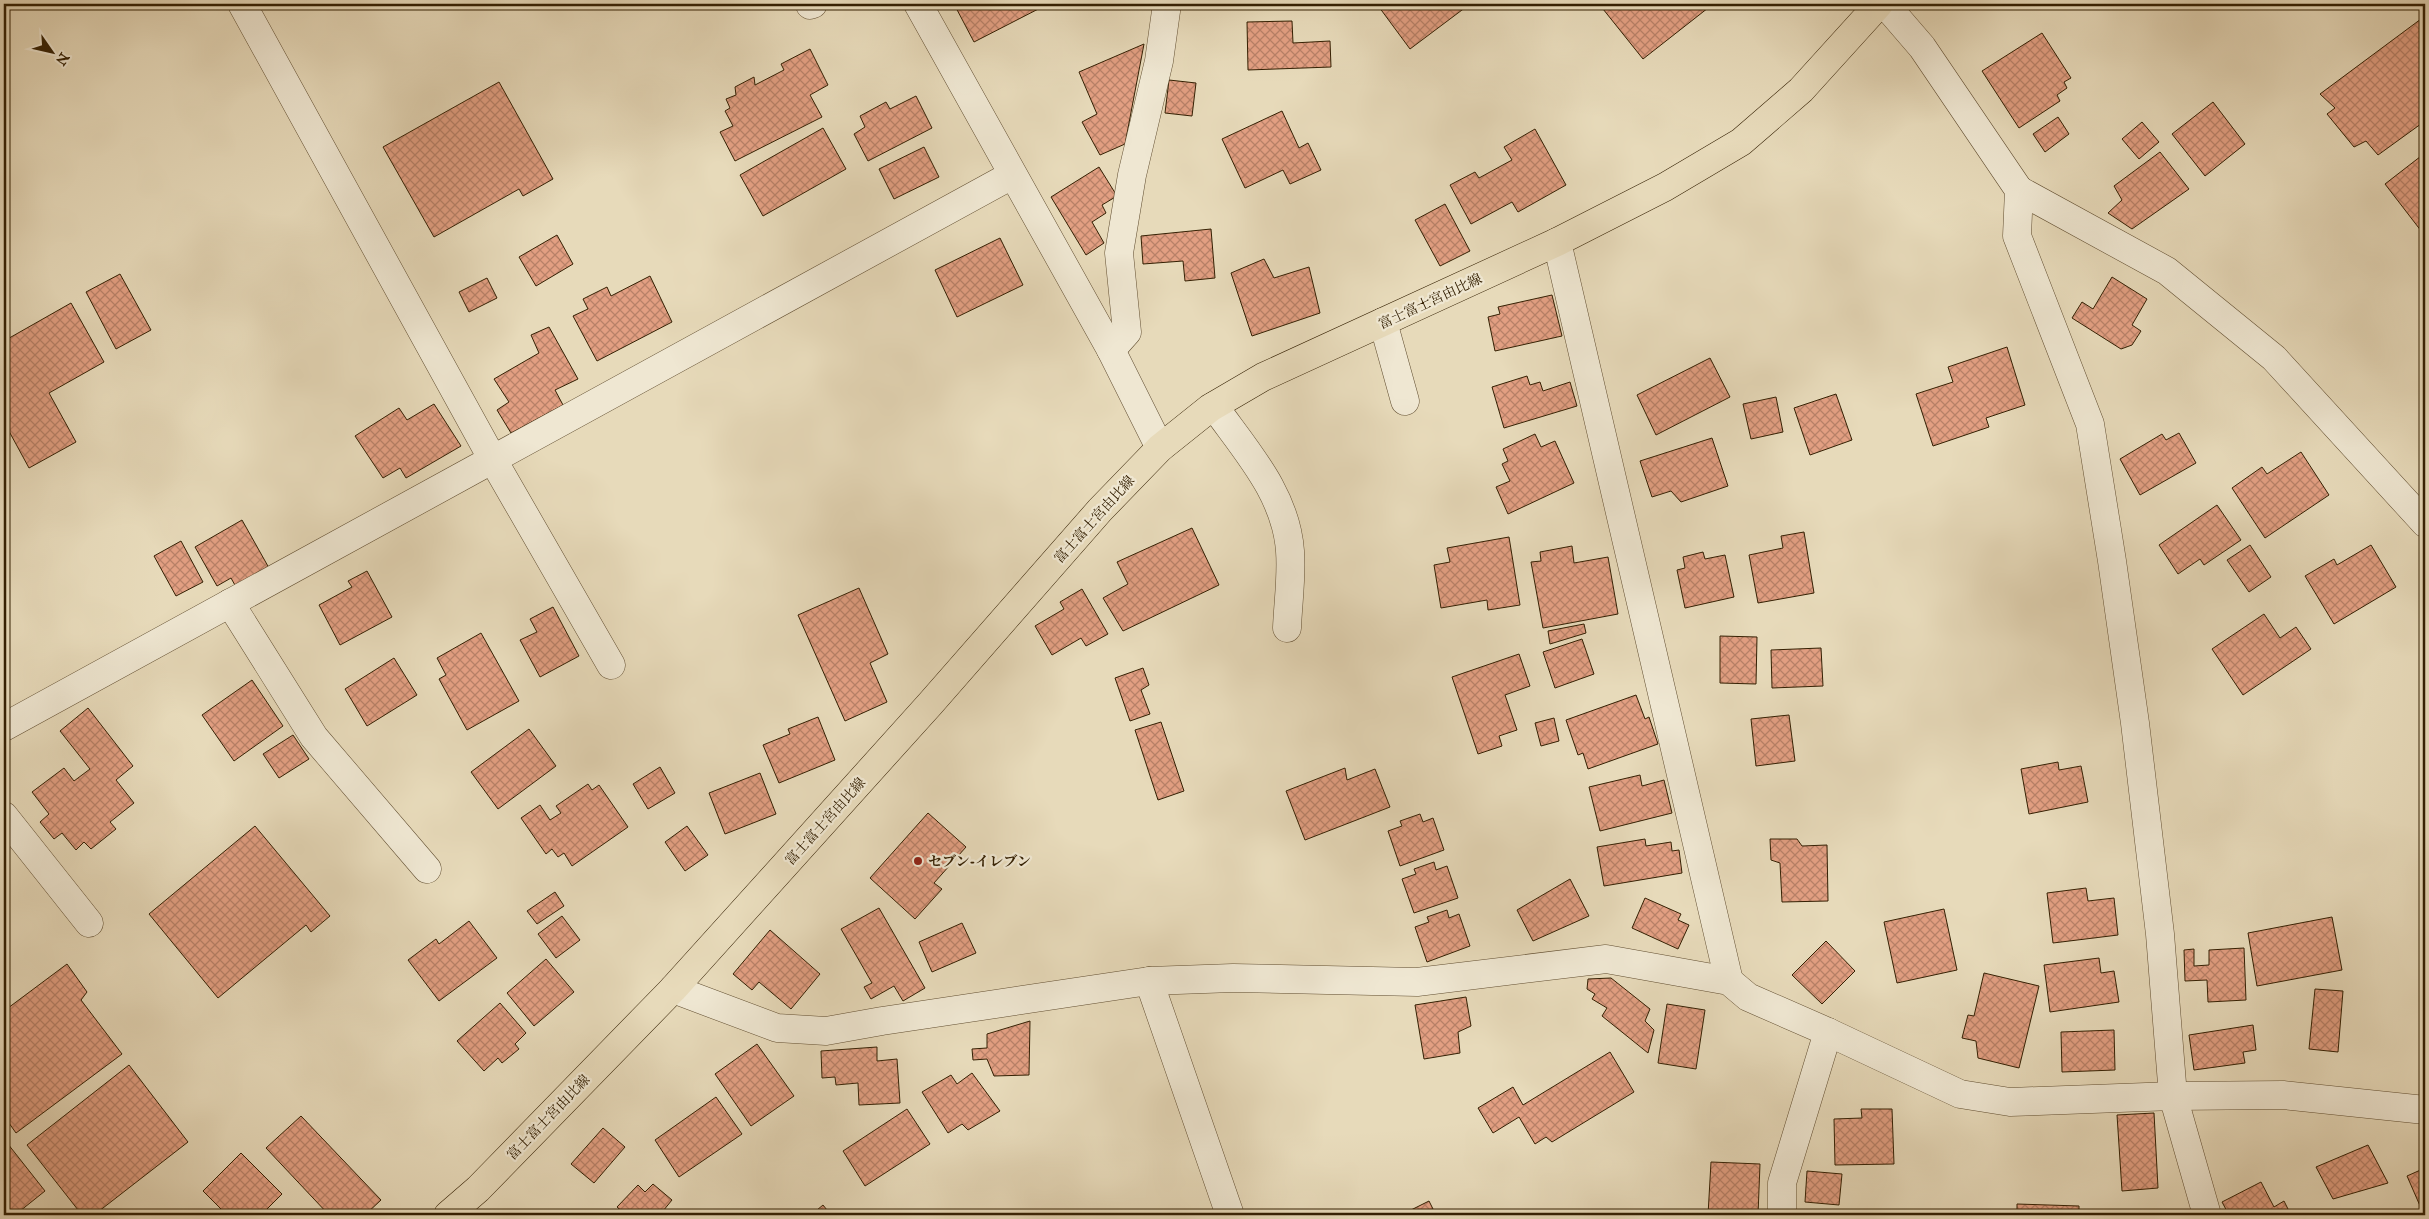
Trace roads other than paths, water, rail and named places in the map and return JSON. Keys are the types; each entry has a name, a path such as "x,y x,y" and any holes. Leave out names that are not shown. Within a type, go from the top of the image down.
{"main road":[{"name":"富士富士宮由比線","path":"448,1215 478,1189 673,989 930,704 1100,510 1160,448 1214,406 1263,378 1557,242 1666,187 1741,142 1801,90 1879,4"}],"street":[{"path":"242,4 493,460 611,666"},
{"path":"918,4 1111,350 1160,448"},
{"path":"1111,350 1127,332 1119,253 1132,175 1159,61 1167,4"},
{"path":"1885,4 1922,47 2019,190 2167,271 2267,352 2347,436 2425,523"},
{"path":"4,727 1012,175"},
{"path":"2019,190 2017,236 2090,424 2112,561 2136,732 2160,934 2174,1096 2207,1215"},
{"path":"1557,242 1730,981"},
{"path":"1383,322 1406,401"},
{"path":"1214,406 1268,481 1284,515 1290,551 1287,628"},
{"path":"230,603 314,737 427,869"},
{"path":"4,816 89,923"},
{"path":"673,989 777,1028 826,1031 1149,982 1233,978 1417,982 1606,959 1730,981 1748,997 1960,1094 2010,1102 2174,1096 2283,1095 2425,1110"},
{"path":"1149,982 1230,1215"},
{"path":"1782,1215 1782,1183 1828,1032"}],"place":[{"name":"セブン-イレブン","path":"918,861"}]}
